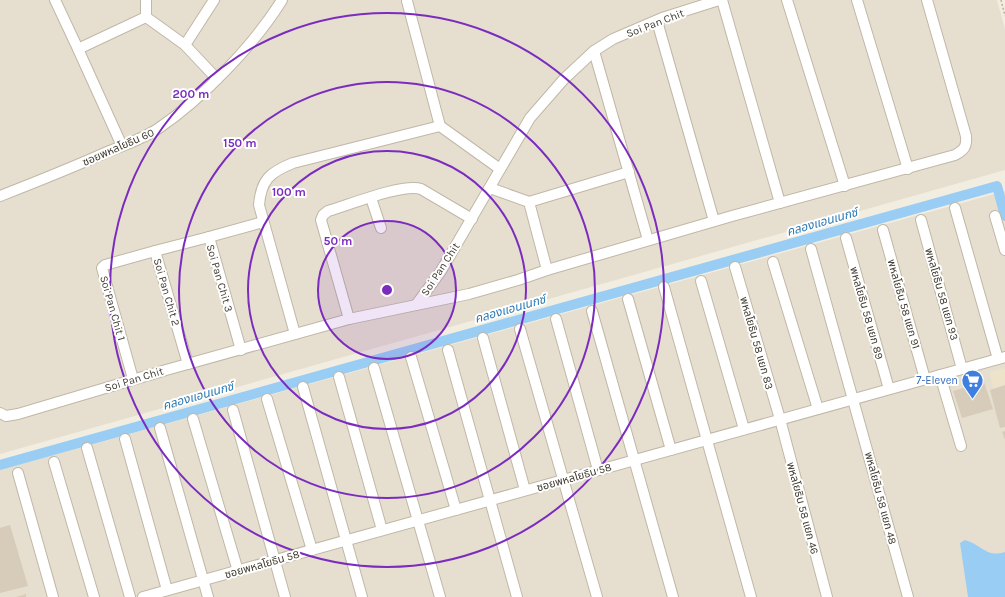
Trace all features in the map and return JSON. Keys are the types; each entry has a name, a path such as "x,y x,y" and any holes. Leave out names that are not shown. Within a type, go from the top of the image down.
{"street":[{"path":"55,0 122,146"},
{"path":"146,0 146,17"},
{"path":"185,45 214,0"},
{"name":"ซอยพหลโยธิน 60","path":"0,196 122,146 159,128 217,79 250,44 282,0"},
{"path":"407,0 440,126 500,169"},
{"name":"Soi Pan Chit","path":"0,413 6,416 18,414 134,379 349,319 416,305 441,271 530,118 564,79 594,51 613,39 657,21 719,0"},
{"path":"722,0 780,203"},
{"path":"787,0 845,186"},
{"path":"857,0 908,169"},
{"path":"416,305 469,294 714,221 908,169 955,155 964,150 967,144 927,0"},
{"path":"78,49 146,17"},
{"path":"146,17 185,45 217,79"},
{"path":"657,21 714,221"},
{"path":"594,51 648,240"},
{"path":"295,334 259,205 260,190 267,179 278,169 292,164 440,126"},
{"path":"490,188 529,202 629,172"},
{"path":"349,319 321,220 323,215 328,211 408,187 414,187 472,219"},
{"path":"371,198 381,228"},
{"path":"529,202 547,270"},
{"path":"956,208 1001,358"},
{"path":"995,216 1005,250"},
{"name":"พหลโยธิน 58 แยก 93","path":"921,220 962,369"},
{"name":"Soi Pan Chit 3","path":"240,350 209,237 264,222"},
{"name":"พหลโยธิน 58 แยก 91","path":"883,230 925,379"},
{"name":"Soi Pan Chit 2","path":"188,364 155,251 209,237"},
{"name":"พหลโยธิน 58 แยก 89","path":"846,238 889,389"},
{"name":"พหลโยธิน 58 แยก 48","path":"811,249 908,597"},
{"name":"Soi Pan Chit 1","path":"134,379 102,268 105,265 155,251"},
{"path":"773,262 818,409"},
{"name":"พหลโยธิน 58 แยก 83","path":"735,267 780,420"},
{"path":"701,281 744,429"},
{"path":"664,286 751,597"},
{"path":"628,299 671,450"},
{"path":"592,311 673,597"},
{"path":"556,319 598,470"},
{"path":"520,329 596,597"},
{"path":"483,338 525,490"},
{"path":"448,350 516,597"},
{"path":"411,357 456,510"},
{"name":"ซอยพหลโยธิน 58","path":"143,597 1001,358"},
{"path":"374,368 440,597"},
{"path":"940,375 961,446"},
{"path":"339,377 382,530"},
{"path":"304,388 362,597"},
{"path":"267,399 312,550"},
{"path":"233,410 285,597"},
{"path":"193,419 238,570"},
{"name":"พหลโยธิน 58 แยก 46","path":"780,420 827,597"},
{"path":"160,428 208,597"},
{"path":"124,439 167,590"},
{"path":"87,448 130,597"},
{"path":"54,462 94,597"},
{"path":"18,473 53,597"}],"path":[{"path":"1001,0 1005,16"}],"shaded area":[{"path":"0,0 997,0 1005,29 1005,170 0,454"},
{"path":"1005,191 1005,597 0,597 0,470"},
{"path":"1005,368 1005,431 989,372"}],"water":[{"path":"965,540 988,552 1005,552 1005,597 968,597 960,543"}],"building":[{"name":"7-Eleven","path":"984,382 993,409 962,418 953,391"},
{"path":"1005,385 1005,427 1000,428 990,390"},
{"path":"1005,431 1005,440 1002,432"},
{"path":"10,525 28,586 0,593 0,528"},
{"path":"26,594 26,597 16,597"}],"waterway":[{"name":"คลองแอนเนกซ์","path":"0,465 997,186 1005,216"}],"place":[{"name":"7-Eleven","path":"973,400"}]}
